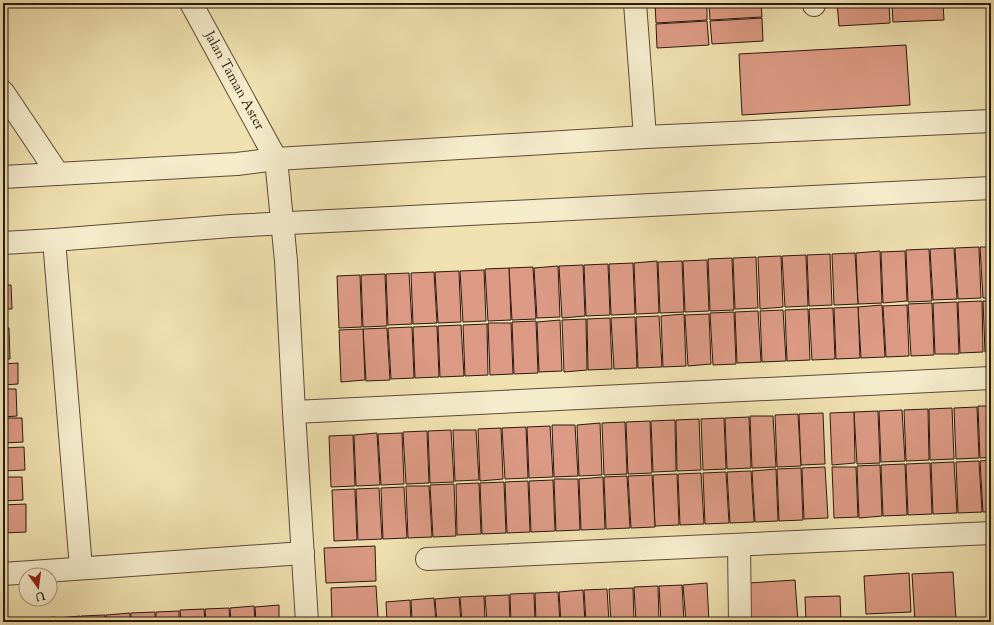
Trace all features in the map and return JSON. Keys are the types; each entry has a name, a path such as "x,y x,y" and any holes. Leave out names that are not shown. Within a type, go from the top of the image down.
{"street":[{"name":"Jalan Taman Aster","path":"191,3 276,160"},
{"path":"635,3 645,137"},
{"path":"3,92 58,174"},
{"path":"3,177 238,164 276,160 645,137 991,121"},
{"path":"276,160 286,261 307,622"},
{"path":"3,243 231,226 991,188"},
{"path":"54,240 81,568"},
{"path":"294,412 991,378"},
{"path":"427,559 991,533"},
{"path":"738,545 740,622"},
{"path":"3,574 303,553"}],"building":[{"path":"655,3 707,3 707,20 656,23"},
{"path":"709,3 761,3 762,17 710,20"},
{"path":"837,3 889,3 890,23 839,26"},
{"path":"892,3 943,3 944,20 893,22"},
{"path":"762,18 763,41 712,44 710,21"},
{"path":"707,21 709,45 657,48 656,24"},
{"path":"906,45 910,105 742,115 739,54"},
{"path":"979,247 981,298 958,299 955,248"},
{"path":"980,247 991,247 991,298 983,298"},
{"path":"954,248 957,299 933,300 930,249"},
{"path":"929,249 932,301 908,302 906,250"},
{"path":"880,251 882,303 858,304 856,253"},
{"path":"905,251 907,301 883,303 881,252"},
{"path":"855,253 858,304 834,305 832,254"},
{"path":"830,254 832,305 809,306 807,255"},
{"path":"806,255 808,306 785,307 782,256"},
{"path":"781,256 783,307 760,309 758,257"},
{"path":"756,257 758,308 735,309 733,258"},
{"path":"732,258 734,310 710,311 708,259"},
{"path":"707,260 709,311 685,312 683,261"},
{"path":"657,261 659,313 636,314 634,263"},
{"path":"682,261 684,312 660,313 658,262"},
{"path":"633,263 635,314 611,315 609,264"},
{"path":"608,264 610,315 586,316 584,265"},
{"path":"583,265 585,316 562,318 559,266"},
{"path":"558,266 560,317 537,318 534,268"},
{"path":"533,267 536,319 512,320 509,268"},
{"path":"509,268 511,320 488,321 485,269"},
{"path":"484,270 486,321 463,322 460,271"},
{"path":"459,271 461,322 438,323 435,272"},
{"path":"434,272 437,323 413,324 411,273"},
{"path":"409,273 412,324 388,325 386,274"},
{"path":"385,274 387,326 363,327 361,275"},
{"path":"360,275 362,327 339,328 337,276"},
{"path":"3,285 11,285 12,309 3,309"},
{"path":"982,301 983,352 960,353 958,302"},
{"path":"983,301 991,301 991,352 985,352"},
{"path":"957,302 959,354 935,354 933,303"},
{"path":"932,303 934,355 911,356 908,304"},
{"path":"882,305 885,357 861,358 858,307"},
{"path":"907,305 909,356 886,357 883,306"},
{"path":"858,307 860,358 836,359 834,308"},
{"path":"833,308 835,359 812,360 809,309"},
{"path":"808,309 810,360 787,361 785,310"},
{"path":"783,310 786,361 762,362 760,311"},
{"path":"758,311 761,362 737,363 735,312"},
{"path":"734,312 736,364 713,365 710,313"},
{"path":"684,314 686,366 663,367 661,316"},
{"path":"709,314 711,364 688,366 685,315"},
{"path":"659,316 662,367 638,368 636,317"},
{"path":"635,317 637,368 614,369 611,318"},
{"path":"610,318 612,369 588,370 587,319"},
{"path":"586,319 587,370 564,372 562,320"},
{"path":"560,320 562,371 539,372 537,322"},
{"path":"536,321 538,373 514,374 512,322"},
{"path":"488,323 511,323 513,374 490,375"},
{"path":"487,324 488,375 465,376 463,325"},
{"path":"461,325 464,376 440,377 438,326"},
{"path":"437,326 439,377 415,378 413,327"},
{"path":"412,327 414,378 391,379 388,328"},
{"path":"3,328 9,328 10,359 3,359"},
{"path":"387,328 390,380 366,381 363,329"},
{"path":"363,329 365,380 341,382 339,330"},
{"path":"18,363 18,384 3,385 3,364"},
{"path":"3,389 16,389 17,416 3,417"},
{"path":"978,406 991,406 991,457 980,458"},
{"path":"977,407 979,458 956,459 954,408"},
{"path":"952,408 954,459 930,460 929,409"},
{"path":"928,409 929,460 906,461 904,410"},
{"path":"902,410 905,461 881,462 879,411"},
{"path":"878,411 880,463 857,464 854,412"},
{"path":"854,412 855,463 832,465 830,413"},
{"path":"823,413 825,464 801,465 799,414"},
{"path":"798,414 801,466 777,467 775,415"},
{"path":"750,416 773,416 776,467 752,468"},
{"path":"749,417 751,468 727,469 725,418"},
{"path":"3,418 22,418 23,442 3,443"},
{"path":"724,418 726,469 703,470 701,419"},
{"path":"699,419 701,470 677,471 676,420"},
{"path":"675,420 676,471 653,472 651,421"},
{"path":"650,421 652,473 628,474 626,422"},
{"path":"625,422 627,474 604,475 602,423"},
{"path":"600,423 602,475 579,476 577,425"},
{"path":"552,425 575,425 578,476 554,477"},
{"path":"550,426 553,477 529,478 527,427"},
{"path":"526,427 528,478 505,479 502,428"},
{"path":"501,428 503,479 480,481 478,429"},
{"path":"451,430 454,482 430,483 428,431"},
{"path":"453,430 476,430 479,480 455,481"},
{"path":"427,431 429,483 406,484 403,432"},
{"path":"377,433 380,485 356,486 354,435"},
{"path":"402,433 404,484 381,485 378,434"},
{"path":"353,435 355,486 331,487 329,436"},
{"path":"24,447 25,470 3,471 3,448"},
{"path":"991,460 991,512 983,512 980,461"},
{"path":"979,461 982,512 958,513 956,462"},
{"path":"954,462 957,513 933,514 931,463"},
{"path":"930,463 932,514 908,515 906,464"},
{"path":"905,464 907,515 883,516 881,465"},
{"path":"880,465 882,516 859,518 857,466"},
{"path":"825,467 828,518 804,519 802,468"},
{"path":"832,467 856,467 858,517 834,518"},
{"path":"801,468 803,520 779,521 777,469"},
{"path":"776,469 778,521 755,522 752,471"},
{"path":"751,471 754,522 730,523 727,472"},
{"path":"726,472 729,523 705,524 703,473"},
{"path":"701,473 704,524 680,525 678,474"},
{"path":"677,474 679,525 655,526 653,475"},
{"path":"652,475 655,527 631,528 628,476"},
{"path":"627,476 630,528 606,529 604,477"},
{"path":"3,477 22,477 23,500 3,501"},
{"path":"603,477 605,529 581,530 579,479"},
{"path":"554,479 578,479 580,530 556,531"},
{"path":"553,480 555,531 531,532 529,481"},
{"path":"528,481 530,532 507,533 505,482"},
{"path":"504,482 506,533 482,534 480,483"},
{"path":"479,483 481,534 457,535 456,484"},
{"path":"454,484 456,536 433,537 430,485"},
{"path":"406,486 429,486 432,537 408,538"},
{"path":"404,487 407,538 383,539 381,488"},
{"path":"379,488 382,539 358,540 356,489"},
{"path":"355,489 357,540 334,541 332,490"},
{"path":"26,504 26,532 3,533 3,505"},
{"path":"375,546 376,581 326,583 324,548"},
{"path":"953,572 956,620 915,622 912,574"},
{"path":"909,573 911,612 866,614 864,576"},
{"path":"795,580 798,622 751,622 749,583"},
{"path":"707,583 709,622 686,622 683,585"},
{"path":"682,585 684,622 661,622 659,586"},
{"path":"376,586 378,618 332,620 331,588"},
{"path":"658,586 659,622 636,622 634,587"},
{"path":"633,588 634,622 611,622 609,589"},
{"path":"607,589 609,622 586,622 584,590"},
{"path":"583,590 585,622 561,622 559,592"},
{"path":"558,592 560,622 536,622 535,593"},
{"path":"534,593 535,622 511,622 510,594"},
{"path":"509,595 510,622 487,622 485,596"},
{"path":"484,596 485,622 462,622 460,597"},
{"path":"840,596 841,622 806,622 805,597"},
{"path":"459,597 461,622 437,622 435,599"},
{"path":"434,598 436,622 412,622 411,600"},
{"path":"410,600 411,622 387,622 386,602"},
{"path":"279,605 279,622 256,622 255,607"},
{"path":"254,606 255,622 231,622 230,608"},
{"path":"229,608 230,622 206,622 205,609"},
{"path":"204,609 205,622 181,622 180,610"},
{"path":"179,611 179,622 156,622 156,612"},
{"path":"155,612 155,622 131,622 131,613"},
{"path":"130,613 130,622 106,622 106,615"},
{"path":"105,615 105,622 82,622 81,616"},
{"path":"80,616 81,622 57,622 57,618"},
{"path":"55,617 56,622 32,622 32,619"},
{"path":"31,619 31,622 7,622 7,620"}]}
